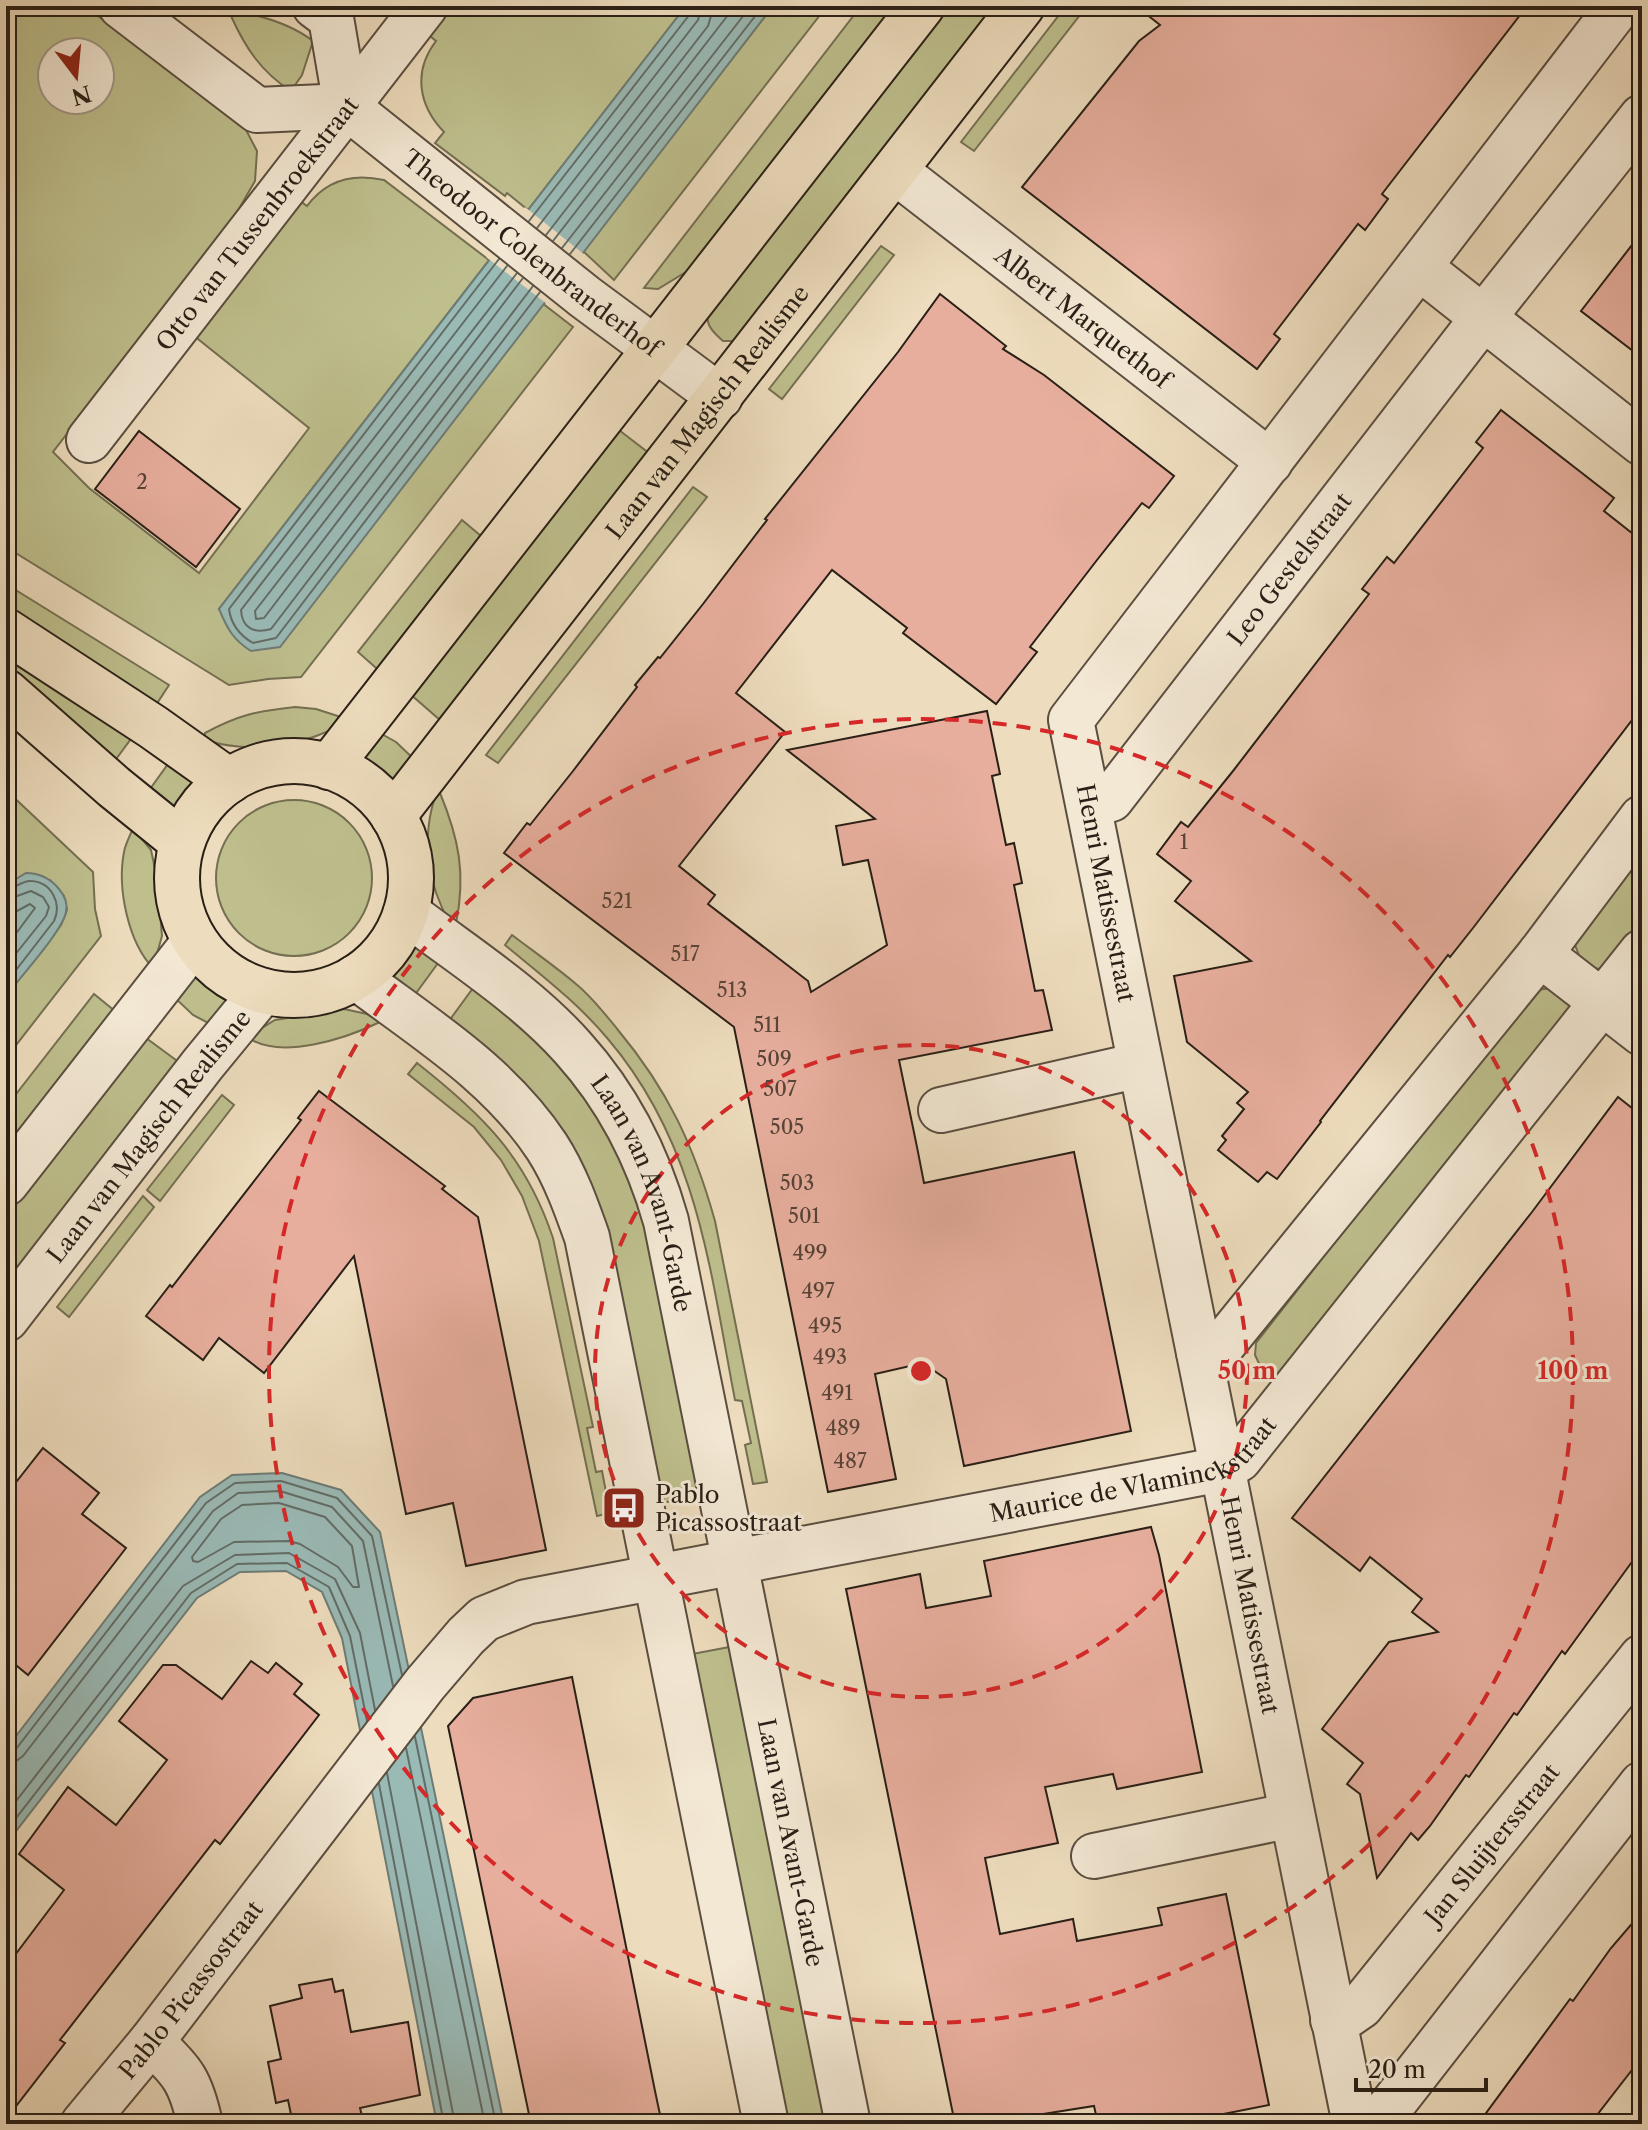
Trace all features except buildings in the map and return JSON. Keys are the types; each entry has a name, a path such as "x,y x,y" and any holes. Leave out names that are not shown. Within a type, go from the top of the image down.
{"main road":[{"path":"329,767 922,6"},
{"name":"Laan van Magisch Realisme","path":"393,816 1022,6"},
{"path":"6,631 229,781"},
{"path":"6,692 182,842"},
{"path":"309,762 329,767 365,786 393,816 402,834 411,872 406,912 400,928 381,956 356,977 321,992 301,995 263,991 243,984 208,959 185,923 178,893 177,863 182,842 200,808 229,781 267,764 309,762"}],"street":[{"path":"121,6 257,110 346,106 331,18 315,6"},
{"name":"Otto van Tussenbroekstraat","path":"89,440 425,6"},
{"path":"1270,462 1619,6"},
{"name":"Theodoor Colenbranderhof","path":"346,106 585,297 720,397"},
{"name":"Leo Gestelstraat","path":"1089,806 1111,799 1642,117"},
{"name":"Albert Marquethof","path":"895,171 1270,462"},
{"path":"1419,267 1642,443"},
{"name":"Henri Matissestraat","path":"1270,462 1071,720 1355,2124"},
{"path":"1199,1352 1224,1343 1540,954 1642,818"},
{"name":"Laan van Avant-Garde","path":"406,912 523,1001 572,1047 603,1085 644,1155 666,1221 848,2124"},
{"path":"6,1183 195,941"},
{"name":"Maurice de Vlaminckstraat","path":"734,1562 1222,1469 1239,1459 1642,952"},
{"path":"1540,954 1642,1033"},
{"path":"356,977 477,1067 517,1106 549,1150 587,1237 766,2124"},
{"name":"Laan van Magisch Realisme","path":"6,1319 263,991"},
{"path":"941,1110 1140,1065"},
{"path":"656,1577 734,1562"},
{"name":"Pablo Picassostraat","path":"83,2124 151,2042 350,1780 466,1636 484,1619 526,1602 656,1577"},
{"name":"Jan Sluijtersstraat","path":"1333,2020 1361,2006 1642,1657"},
{"path":"1377,2124 1642,1784"},
{"path":"1094,1856 1292,1815"},
{"path":"151,2042 172,2061 189,2083 200,2124"}],"green space":[{"path":"6,6 85,6 245,128 257,151 255,181 236,214 53,452 89,488 199,573 309,428 193,335 295,197 307,206 323,190 341,180 362,177 384,180 489,260 219,609 280,646 542,303 573,327 301,677 229,685 6,547"},
{"path":"445,6 686,6 528,210 435,143 444,132 435,122 424,99 422,76 424,64 436,41 425,32"},
{"path":"773,6 827,6 614,280 583,251"},
{"path":"861,6 903,6 694,267 658,289 644,288"},
{"path":"942,6 1006,6 736,341 723,341 709,325 708,305"},
{"path":"1066,6 1087,6 974,151 961,142"},
{"path":"236,11 276,22 313,41 302,75 291,91 271,76 248,48 231,16"},
{"path":"881,246 894,255 782,399 769,389"},
{"path":"615,427 654,457 448,727 409,693"},
{"path":"693,487 707,497 498,763 486,755"},
{"path":"462,520 488,542 384,675 358,652"},
{"path":"6,584 169,685 154,708 6,609"},
{"path":"6,644 136,732 111,766 6,675"},
{"path":"295,707 316,709 347,719 317,736 278,745 238,746 204,739 205,733 238,718"},
{"path":"378,732 396,742 418,763 401,788 361,755"},
{"path":"173,757 198,777 170,814 145,796"},
{"path":"6,790 93,872 95,909 101,936 6,1058 6,996 61,925 67,910 64,896 50,880 8,882 6,885"},
{"path":"440,793 459,857 460,889 456,924 450,923 442,908 429,860 431,810 436,794"},
{"path":"294,800 324,806 349,823 366,848 372,878 366,908 349,933 324,950 294,956 264,950 239,933 222,908 216,878 222,848 239,823 264,806"},
{"path":"133,828 151,850 157,878 162,936 153,968 137,944 126,914 122,866 126,843"},
{"path":"1642,851 1642,930 1618,962 1598,969 1582,964 1574,942"},
{"path":"512,935 582,989 598,1006 636,1052 665,1097 688,1143 715,1221 767,1482 753,1484 745,1445 751,1443 742,1401 735,1400 708,1257 696,1210 662,1122 638,1080 608,1039 559,990 505,945"},
{"path":"417,939 441,959 411,1000 386,979"},
{"path":"193,971 231,1005 214,1026 193,1015 174,997"},
{"path":"476,984 551,1045 637,1176 707,1494 657,1504 601,1227 446,1025"},
{"path":"1556,988 1570,1002 1572,1015 1283,1377 1263,1372 1255,1355 1256,1343 1527,997 1534,990"},
{"path":"94,994 121,1016 6,1163 6,1107"},
{"path":"344,1009 367,1014 380,1022 332,1040 295,1047 261,1044 247,1037 275,1020"},
{"path":"142,1035 184,1066 6,1294 6,1210"},
{"path":"417,1063 462,1101 500,1140 530,1184 542,1209 553,1238 593,1427 587,1428 596,1472 602,1471 610,1513 597,1516 539,1241 522,1196 501,1160 474,1127 408,1074"},
{"path":"222,1095 234,1105 160,1201 147,1190"},
{"path":"143,1196 154,1207 69,1317 57,1307"},
{"path":"740,1645 836,2124 784,2124 687,1655"}],"water":[{"path":"686,6 773,6 280,647 251,651 245,647 231,633 219,609"},
{"path":"26,873 44,877 56,885 67,906 63,921 49,942 6,996 6,885"},
{"path":"282,1473 341,1490 380,1532 504,2124 437,2124 342,1638 322,1592 286,1571 240,1572 197,1598 6,1844 6,1749 200,1497 232,1475"}],"pier":[{"path":"525,207 585,255 547,304 486,257"}],"place":[{"name":"Pablo Picassostraat","path":"624,1508"}]}
